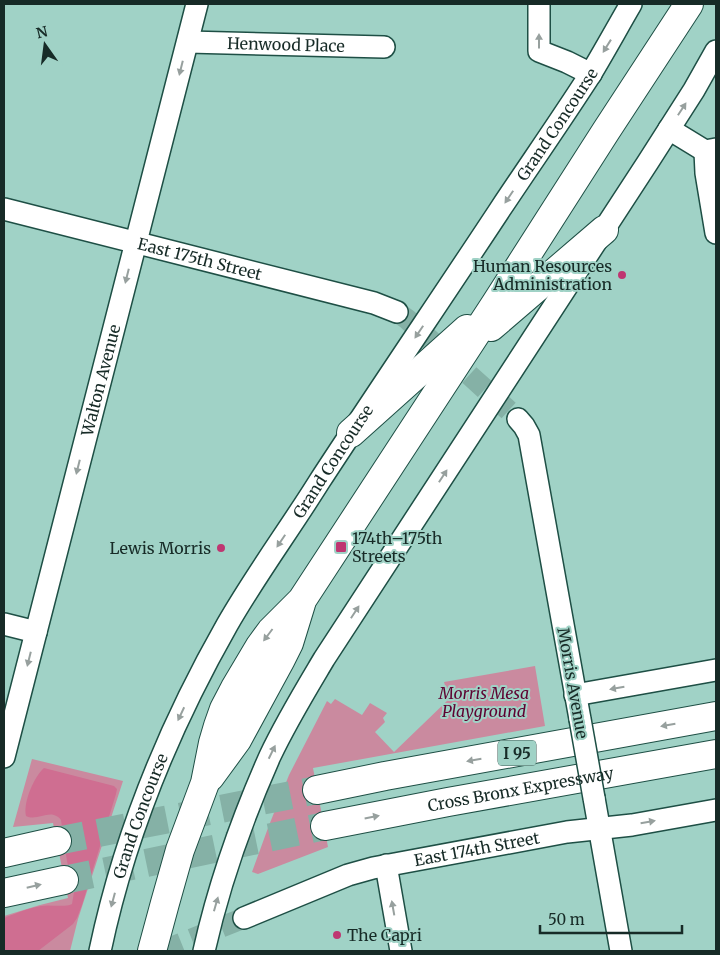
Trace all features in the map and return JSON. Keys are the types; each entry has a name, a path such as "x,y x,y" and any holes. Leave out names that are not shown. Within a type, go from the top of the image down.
{"main road":[{"path":"152,951 178,858 205,784 218,726 224,709 250,661 271,631 302,600 689,4"},
{"path":"467,348 604,230"},
{"path":"351,433 496,303"},
{"name":"I 95","path":"317,790 716,716"},
{"name":"Cross Bronx Expressway","path":"325,826 716,754"},
{"path":"4,844 57,841 4,853"},
{"path":"4,893 64,880"}],"street":[{"name":"Walton Avenue","path":"4,757 197,4"},
{"path":"539,4 539,51 590,74"},
{"name":"Grand Concourse","path":"100,951 105,927 136,823 154,775 182,712 228,622 351,433 590,74 631,4"},
{"name":"Henwood Place","path":"188,42 384,47"},
{"path":"204,951 220,890 242,822 271,754 290,718 324,659 604,230 694,90 716,51"},
{"path":"669,129 710,150 706,173 716,233"},
{"name":"East 175th Street","path":"4,209 374,303 397,312"},
{"name":"Morris Avenue","path":"518,419 529,435 621,951"},
{"path":"4,624 36,632"},
{"path":"576,695 716,670"},
{"name":"East 174th Street","path":"244,918 348,875 386,865 567,832 632,825 716,810"},
{"path":"386,865 401,951"}],"green space":[{"name":"Morris Mesa Playground","path":"535,666 545,726 313,768 328,847 258,874 252,872 289,775 327,701 331,704 335,699 362,715 370,703 387,713 383,718 385,722 375,732 394,752 449,699 444,682"},
{"path":"32,759 123,781 78,919 70,951 4,951 4,916 68,898 53,823 13,827"}],"shaded area":[{"path":"44,768 114,786 117,789 116,794 82,905 73,924 38,951 4,951 4,919 6,917 37,907 72,904 74,892 61,820 53,815 26,816 26,804 30,790"}],"tunnel":[{"path":"397,312 518,419"},
{"path":"57,841 317,790"},
{"path":"64,880 325,826"},
{"path":"162,951 244,918"}],"place":[{"name":"Human Resources Administration","path":"622,275"},
{"name":"174th–175th Streets","path":"341,547"},
{"name":"Lewis Morris","path":"221,548"},
{"name":"The Capri","path":"337,935"}]}
